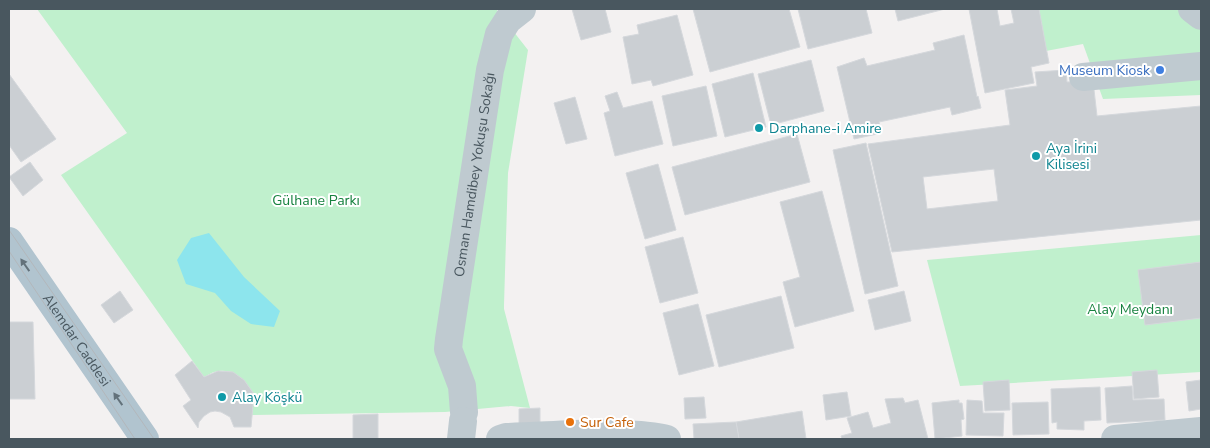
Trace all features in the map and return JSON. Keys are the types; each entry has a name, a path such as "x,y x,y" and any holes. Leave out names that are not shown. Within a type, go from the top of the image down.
{"main road":[{"name":"Alemdar Caddesi","path":"9,241 146,439"}],"street":[{"name":"Osman Hamdibey Yokuşu Sokağı","path":"462,424 462,386 448,349 490,70 499,34 508,20 522,9"},
{"path":"1192,9 1201,16"},
{"path":"1083,77 1201,66"},
{"path":"1115,439 1201,431"},
{"path":"500,439 506,437 629,434 666,439"}],"green space":[{"name":"Gülhane Parkı","path":"37,9 496,9 528,50 508,173 504,309 530,408 511,406 445,412 252,415 254,394 240,377 225,371 215,372 204,377 61,175 127,133"},
{"path":"1034,9 1201,9 1201,95 1103,99 1083,44 1046,51"},
{"name":"Alay Meydanı","path":"1201,235 1201,372 960,386 927,260"}],"water":[{"path":"209,233 244,277 280,311 274,327 251,324 231,311 215,293 186,284 177,260 191,238"}],"building":[{"path":"572,9 605,9 611,32 581,40"},
{"path":"693,9 789,9 800,47 710,72"},
{"path":"798,9 866,9 872,33 808,49"},
{"path":"895,9 945,9 898,21"},
{"path":"969,9 997,9 1000,26 1014,23 1011,9 1039,9 1049,63 1031,67 1034,83 985,93"},
{"path":"677,15 693,75 653,86 651,80 632,84 623,37 639,34 637,25"},
{"path":"964,35 981,108 952,115 950,107 879,122 882,133 854,139 837,67 864,58 867,66 935,50 933,43"},
{"path":"811,60 824,111 771,125 758,74"},
{"name":"Aya İrini Kilisesi","path":"1066,70 1067,82 1093,81 1097,116 1201,106 1201,220 892,252 868,144 1010,125 1005,90 1037,86 1035,72","holes":["994,169 998,201 927,209 923,177"]},
{"path":"753,73 766,127 725,137 712,84"},
{"path":"9,74 56,139 21,162 9,145"},
{"path":"706,86 717,136 673,146 662,96"},
{"path":"617,92 623,108 652,101 663,144 615,156 604,113 610,111 605,96"},
{"path":"575,97 587,139 566,144 554,103"},
{"path":"797,134 810,182 685,215 672,167"},
{"path":"866,143 898,286 865,294 833,150"},
{"path":"30,162 43,180 23,196 9,177"},
{"path":"658,164 676,230 645,239 626,173"},
{"path":"822,191 854,311 795,327 783,282 800,277 780,202"},
{"path":"683,237 698,293 660,303 645,247"},
{"path":"1201,262 1201,318 1145,325 1138,270"},
{"path":"120,291 133,310 114,323 101,305"},
{"path":"904,291 911,321 875,330 868,300"},
{"path":"781,296 794,348 719,367 706,315"},
{"path":"698,304 714,366 679,375 663,313"},
{"path":"9,322 33,322 35,399 9,399"},
{"name":"Alay Köşkü","path":"192,361 204,377 218,371 233,372 244,380 254,394 251,427 234,427 230,417 215,411 204,416 199,422 198,428 183,406 191,400 175,375"},
{"path":"1157,370 1159,397 1134,399 1132,372"},
{"path":"1009,380 1010,410 985,411 983,382"},
{"path":"1201,380 1201,409 1189,411 1186,382"},
{"path":"1132,386 1133,400 1164,399 1165,420 1107,423 1105,388"},
{"path":"1100,387 1101,420 1084,421 1084,430 1057,429 1057,422 1052,423 1051,389"},
{"path":"847,392 851,416 826,420 823,395"},
{"path":"704,397 706,418 685,419 684,398"},
{"path":"903,398 905,403 918,400 928,439 842,439 841,436 852,433 847,418 868,412 873,428 891,423 885,399"},
{"path":"959,400 959,403 962,403 964,419 961,420 962,436 935,439 932,403"},
{"path":"967,400 982,401 983,413 1004,413 1003,436 966,435"},
{"path":"1048,402 1049,434 1013,435 1012,403"},
{"path":"540,408 540,433 519,433 519,409"},
{"path":"802,411 806,439 739,439 736,422"},
{"path":"378,414 378,439 353,439 353,415"},
{"path":"736,422 739,439 694,439 693,424"}],"tram line":[{"path":"9,230 154,439"},
{"path":"9,251 135,439"}],"place":[{"name":"Museum Kiosk","path":"1160,70"},
{"name":"Darphane-i Amire","path":"759,128"},
{"name":"Aya İrini Kilisesi","path":"1036,156"},
{"name":"Alay Köşkü","path":"222,397"},
{"name":"Sur Cafe","path":"570,422"}]}
